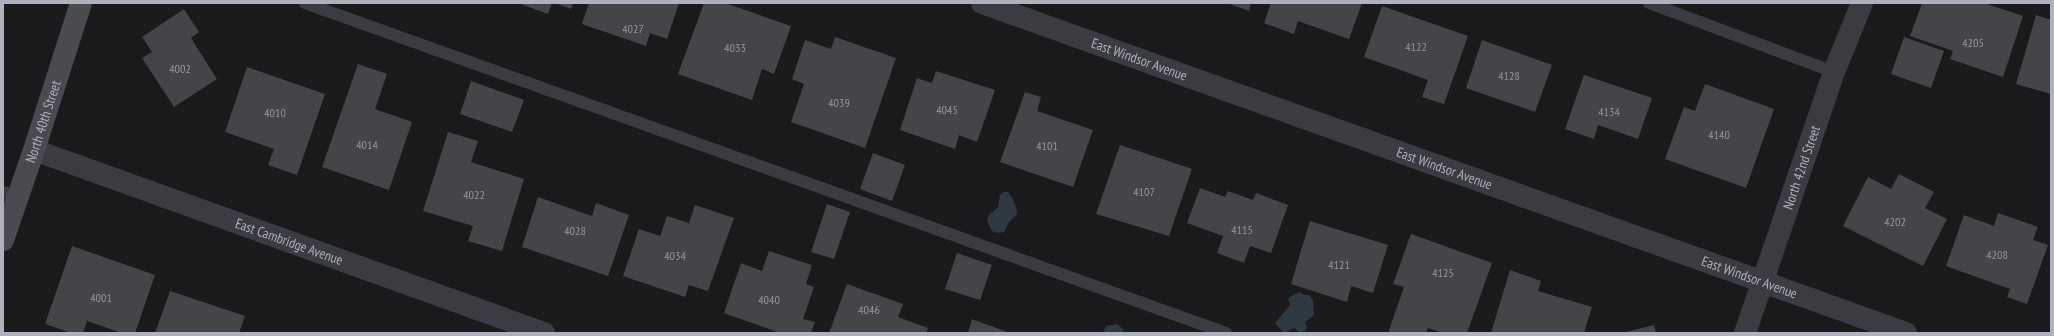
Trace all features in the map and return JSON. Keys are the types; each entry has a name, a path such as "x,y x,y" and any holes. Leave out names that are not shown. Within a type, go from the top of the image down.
{"main road":[{"name":"North 40th Street","path":"3,240 10,194 34,150 81,3"}],"street":[{"name":"East Windsor Avenue","path":"982,3 1906,333"},
{"name":"North 42nd Street","path":"1745,333 1761,282 1834,72 1862,3"},
{"name":"East Cambridge Avenue","path":"34,150 544,333"}],"lane":[{"path":"306,3 1226,333"},
{"path":"1649,3 1834,72"}],"shaded area":[{"path":"1004,192 1008,192 1012,197 1017,214 1009,222 1004,232 998,233 992,231 987,221 989,215 998,207 1000,195"},
{"path":"1299,292 1304,295 1309,295 1313,300 1314,315 1305,322 1307,327 1305,331 1300,332 1294,328 1284,333 1275,323 1290,305 1288,298"},
{"path":"1117,324 1122,328 1124,333 1103,333 1106,326"}],"building":[{"path":"518,3 552,3 548,14"},
{"path":"555,3 573,3 571,9"},
{"path":"589,3 679,3 667,39 650,33 646,46 582,24"},
{"path":"704,3 725,3 791,26 774,74 762,69 752,100 678,74"},
{"path":"1227,3 1251,3 1249,11"},
{"path":"1271,3 1362,3 1349,39 1298,21 1294,34 1264,23"},
{"path":"1922,3 1984,3 2023,16 2003,77 1950,59 1953,51 1910,36"},
{"path":"1382,6 1468,36 1444,104 1422,97 1428,80 1364,57"},
{"path":"184,9 199,32 191,38 217,79 174,107 142,58 152,52 142,37"},
{"path":"2036,15 2051,20 2051,94 2016,84"},
{"path":"835,37 896,58 865,148 791,122 804,84 792,79 805,40 831,49"},
{"path":"1904,37 1944,51 1931,88 1891,74"},
{"path":"1482,40 1552,65 1535,112 1466,88"},
{"path":"358,64 387,74 375,109 412,122 389,190 322,167"},
{"path":"247,67 325,94 297,175 268,165 274,149 225,132"},
{"path":"936,71 995,90 977,142 959,135 955,149 900,130 917,78 932,83"},
{"path":"1584,75 1652,98 1638,139 1598,125 1594,139 1565,129"},
{"path":"471,81 524,100 512,132 460,114"},
{"path":"1705,84 1774,109 1746,188 1665,159 1684,107 1695,111"},
{"path":"1025,92 1041,97 1037,111 1093,130 1073,187 1000,162"},
{"path":"448,132 478,141 471,162 524,179 502,251 468,241 473,226 423,211"},
{"path":"1120,145 1192,169 1169,236 1096,214"},
{"path":"873,153 905,165 892,201 860,189"},
{"path":"1899,174 1934,192 1925,208 1947,219 1923,266 1843,226 1868,177 1891,189"},
{"path":"1200,188 1225,197 1228,191 1253,200 1256,193 1288,205 1271,253 1250,246 1244,263 1217,253 1223,236 1187,223"},
{"path":"538,197 592,216 596,203 629,215 608,276 522,247"},
{"path":"827,204 850,212 834,259 811,252"},
{"path":"695,205 734,218 708,291 689,285 685,297 623,276 639,229 660,236 667,216 689,223"},
{"path":"1998,213 2038,227 2033,240 2048,245 2027,304 2007,297 2010,289 1946,266 1964,215 1994,226"},
{"path":"1310,221 1388,245 1373,293 1351,286 1347,302 1291,284"},
{"path":"1411,234 1492,263 1467,333 1443,333 1428,328 1426,333 1388,333 1404,287 1393,284"},
{"path":"72,246 155,275 135,333 122,333 87,321 83,333 71,333 45,324"},
{"path":"769,251 812,265 806,284 814,287 803,319 815,322 811,333 780,333 724,313 741,263 762,271"},
{"path":"957,253 992,265 980,300 945,289"},
{"path":"1510,270 1541,281 1538,291 1592,307 1584,333 1491,333"},
{"path":"847,284 903,304 898,317 928,328 926,333 829,333"},
{"path":"170,291 245,316 239,333 155,333"},
{"path":"972,319 1010,333 968,333"},
{"path":"1654,325 1656,333 1626,333 1626,332"}]}
